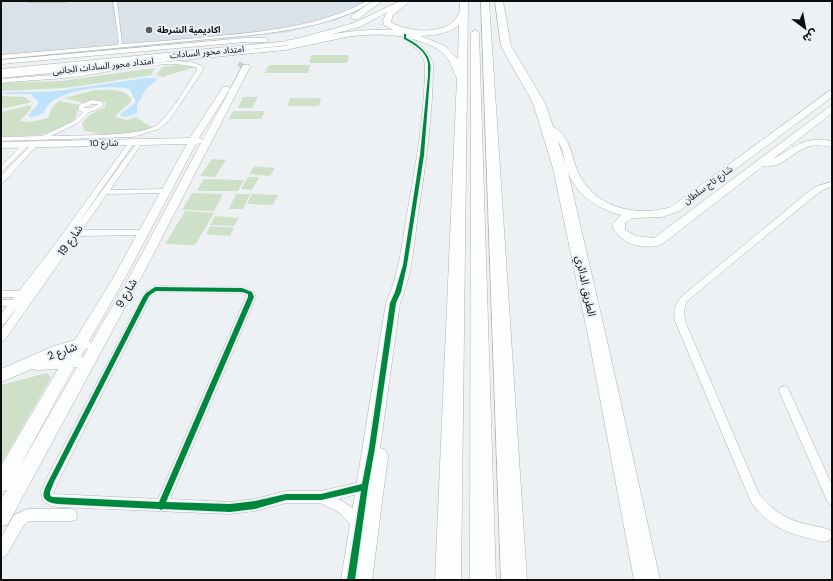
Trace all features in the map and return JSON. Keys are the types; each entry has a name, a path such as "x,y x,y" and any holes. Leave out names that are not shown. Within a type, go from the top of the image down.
{"highway":[{"path":"355,17 378,1"},
{"path":"289,43 370,32 408,34 451,40 442,43 427,40 408,34 391,27 386,20 388,16 405,1"},
{"path":"485,1 514,580"},
{"name":"الطريق الدائري","path":"499,1 505,41 508,50 539,103 560,168 599,346 647,580"},
{"path":"502,23 505,8 509,1"},
{"path":"408,34 433,32 450,27 455,24 468,4"},
{"path":"448,580 457,249 463,80 468,4"},
{"path":"468,4 483,580"},
{"path":"427,40 442,48 450,55 463,80"}],"main road":[{"name":"امتداد محور السادات","path":"1,65 266,40 315,30 355,17 388,1"},
{"name":"امتداد محور السادات","path":"1,72 289,43 357,25 405,1"},
{"path":"63,65 74,72"}],"street":[{"path":"29,1 66,1"},
{"path":"115,1 120,44"},
{"path":"127,44 265,29 322,15 358,1"},
{"path":"1,53 252,34 322,21 358,8 370,1"},
{"path":"122,8 127,44"},
{"name":"امتداد محور السادات الجانبى","path":"1,76 74,72 177,58 258,51 305,45 370,32"},
{"path":"362,580 365,487 393,303 398,292 405,265 422,155 429,76 429,62 426,55 416,44 405,38 408,34"},
{"path":"1,62 245,40 266,40"},
{"path":"1,57 120,44"},
{"name":"شارع 9","path":"1,483 120,276 166,191 198,145 244,65 258,51"},
{"name":"شارع 9","path":"244,52 244,65"},
{"path":"1,139 30,145 81,137 133,136 157,128 168,118 200,70 200,67 203,65 199,62 177,58"},
{"path":"1,81 176,62 192,62 200,67"},
{"name":"شارع تاج سلطان","path":"830,114 758,165 657,242 641,242 624,235 619,230 618,225 622,218 638,214 659,214 676,209 832,94"},
{"path":"1,170 30,145 76,122 87,111"},
{"path":"76,122 81,137"},
{"name":"شارع تاج سلطان","path":"548,128 558,135 564,142 575,178 589,194 598,201 617,210 638,214"},
{"path":"758,165 780,160 806,142 832,144"},
{"name":"شارع 10","path":"1,145 198,145"},
{"path":"1,180 30,145"},
{"name":"شارع 10","path":"1,151 30,145"},
{"name":"شارع 9","path":"1,517 136,276 198,145"},
{"name":"شارع 19","path":"1,338 76,233 133,146"},
{"name":"شارع 19","path":"1,321 133,146"},
{"path":"825,535 786,526 770,516 759,504 682,325 678,310 680,304 684,300 810,195 820,188 832,184"},
{"path":"104,192 166,191"},
{"path":"76,233 143,233"},
{"path":"120,276 136,276"},
{"path":"161,506 250,300 250,293 242,290 155,289 148,294 47,492 47,497 51,500 161,506 230,508 255,505 286,496 321,497 365,487"},
{"path":"351,580 364,526 399,304 398,292"},
{"path":"1,294 32,294"},
{"path":"1,303 25,303"},
{"name":"شارع 2","path":"3,374 59,350 80,344 98,343"},
{"name":"شارع 2","path":"27,365 70,361 88,362"},
{"path":"784,390 832,499"},
{"path":"50,397 68,398"},
{"path":"321,497 344,509 364,526"},
{"path":"1,551 19,520 23,516 71,515"}],"shaded area":[{"name":"اكاديمية الشرطة","path":"1,1 372,1 360,10 337,20 284,33 1,60"}],"green space":[{"path":"311,55 349,55 347,63 309,63"},
{"path":"179,65 195,67 163,77 156,75 162,67"},
{"path":"269,65 310,65 308,73 265,73"},
{"path":"154,68 152,75 146,76 65,88 1,91 1,83 60,81"},
{"path":"96,90 115,90 128,95 131,98 131,102 117,114 116,117 127,120 136,117 154,129 128,134 109,135 84,130 82,124 86,118 105,107 106,103 99,100 83,103 64,98"},
{"path":"1,96 24,97 32,102 6,108 1,107"},
{"path":"243,97 258,97 252,108 238,108"},
{"path":"290,98 321,98 319,106 287,106"},
{"path":"59,101 80,105 74,120 67,126 49,133 1,137 1,114 5,111 32,105 30,110 20,121 31,122 48,118 52,108"},
{"path":"233,111 265,111 261,119 229,119"},
{"path":"212,159 226,160 215,177 200,176"},
{"path":"254,166 275,168 270,176 249,174"},
{"path":"248,177 259,177 252,190 241,189"},
{"path":"204,179 244,180 238,191 197,191"},
{"path":"192,193 223,194 214,211 182,210"},
{"path":"236,194 250,194 243,209 229,209"},
{"path":"252,194 278,195 273,205 247,204"},
{"path":"185,211 214,213 195,245 165,244"},
{"path":"215,216 239,218 234,226 210,225"},
{"path":"210,226 234,228 230,236 206,234"},
{"path":"47,373 51,378 1,464 1,385"}],"water":[{"path":"146,78 156,78 157,80 146,89 137,105 137,113 128,116 119,115 136,102 130,89 111,87 87,89 64,95 47,106 44,113 32,117 28,116 37,105 38,101 31,94 1,94 8,92 57,91"}],"tunnel":[{"path":"240,67 242,63"}],"cycle path":[{"path":"351,580 393,303 398,292 405,265 422,155 429,63 426,55 416,44 405,38 405,35"},
{"path":"161,506 251,297 250,293 242,290 155,289 146,297 52,480 47,492 47,497 51,500 58,501 230,508 255,505 286,497 321,497 365,487"}],"place":[{"name":"اكاديمية الشرطة","path":"149,30"}]}
